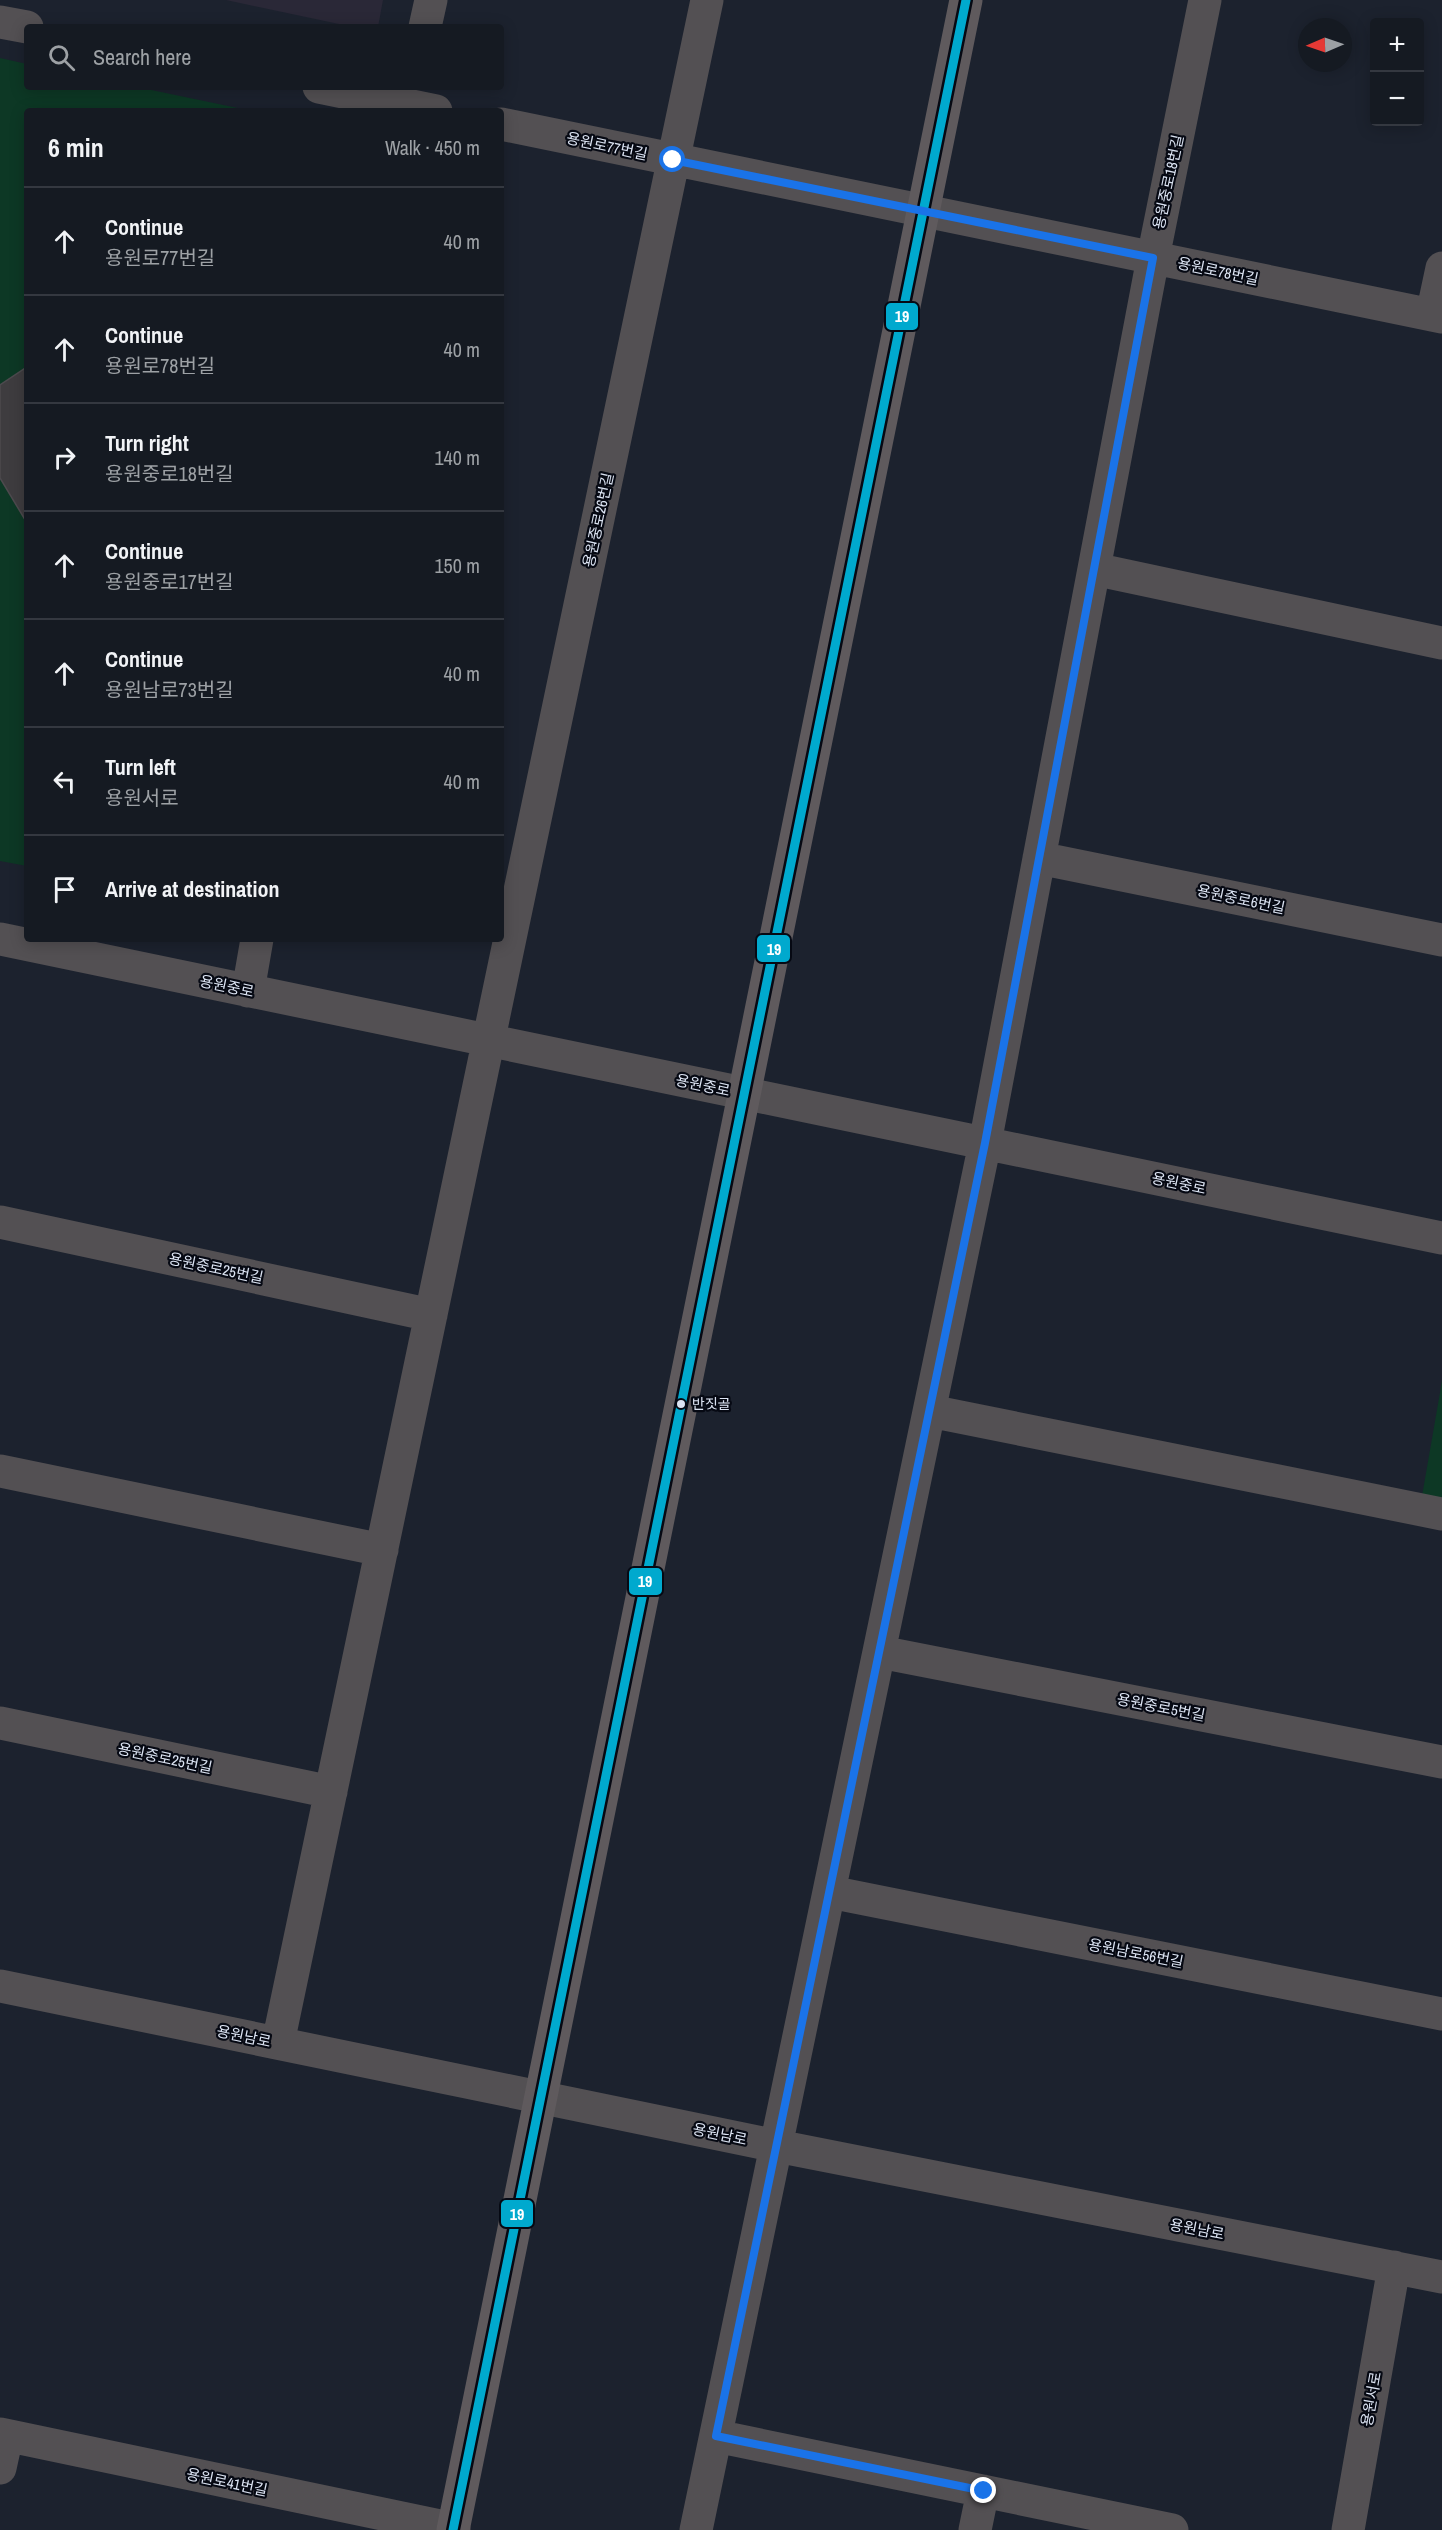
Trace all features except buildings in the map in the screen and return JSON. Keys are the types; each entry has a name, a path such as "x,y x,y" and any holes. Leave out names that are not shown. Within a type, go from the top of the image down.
{"main road":[{"path":"454,2529 966,0"}],"street":[{"path":"426,24 431,0"},
{"name":"용원중로26번길","path":"489,1041 707,0"},
{"name":"용원중로18번길","path":"696,2530 985,1143 1153,258 1205,0"},
{"path":"0,22 24,26"},
{"path":"336,90 416,104"},
{"name":"용원로77번길","path":"504,125 924,211"},
{"name":"용원로78번길","path":"924,211 1437,316"},
{"path":"1437,316 1442,268"},
{"path":"1094,569 1442,643"},
{"name":"용원중로6번길","path":"1039,858 1442,940"},
{"name":"용원중로","path":"0,939 1442,1238"},
{"path":"248,991 256,942"},
{"path":"278,2043 489,1041"},
{"name":"용원중로25번길","path":"0,1222 431,1315"},
{"path":"930,1411 1442,1514"},
{"path":"0,1471 382,1550"},
{"name":"용원중로5번길","path":"880,1652 1442,1762"},
{"name":"용원중로25번길","path":"0,1723 331,1792"},
{"name":"용원남로56번길","path":"830,1892 1442,2014"},
{"name":"용원남로","path":"0,1986 777,2146 1442,2277"},
{"name":"용원서로","path":"1347,2530 1394,2267"},
{"path":"0,2468 3,2435"},
{"name":"용원로41번길","path":"3,2435 454,2529"},
{"path":"716,2436 1172,2530"},
{"path":"975,2530 984,2491"}],"shaded area":[{"path":"226,0 383,0 379,24 339,24"}],"green space":[{"path":"0,58 24,63 24,90 151,90 238,108 24,108 24,865 0,861"},
{"path":"1442,1381 1442,1501 1422,1496"}],"transit line":[{"name":"19","path":"453,2530 966,0"}],"place":[{"name":"반짓골","path":"681,1404"}],"route":[{"path":"673,160 1153,258 985,1143 716,2436 984,2491"}]}
